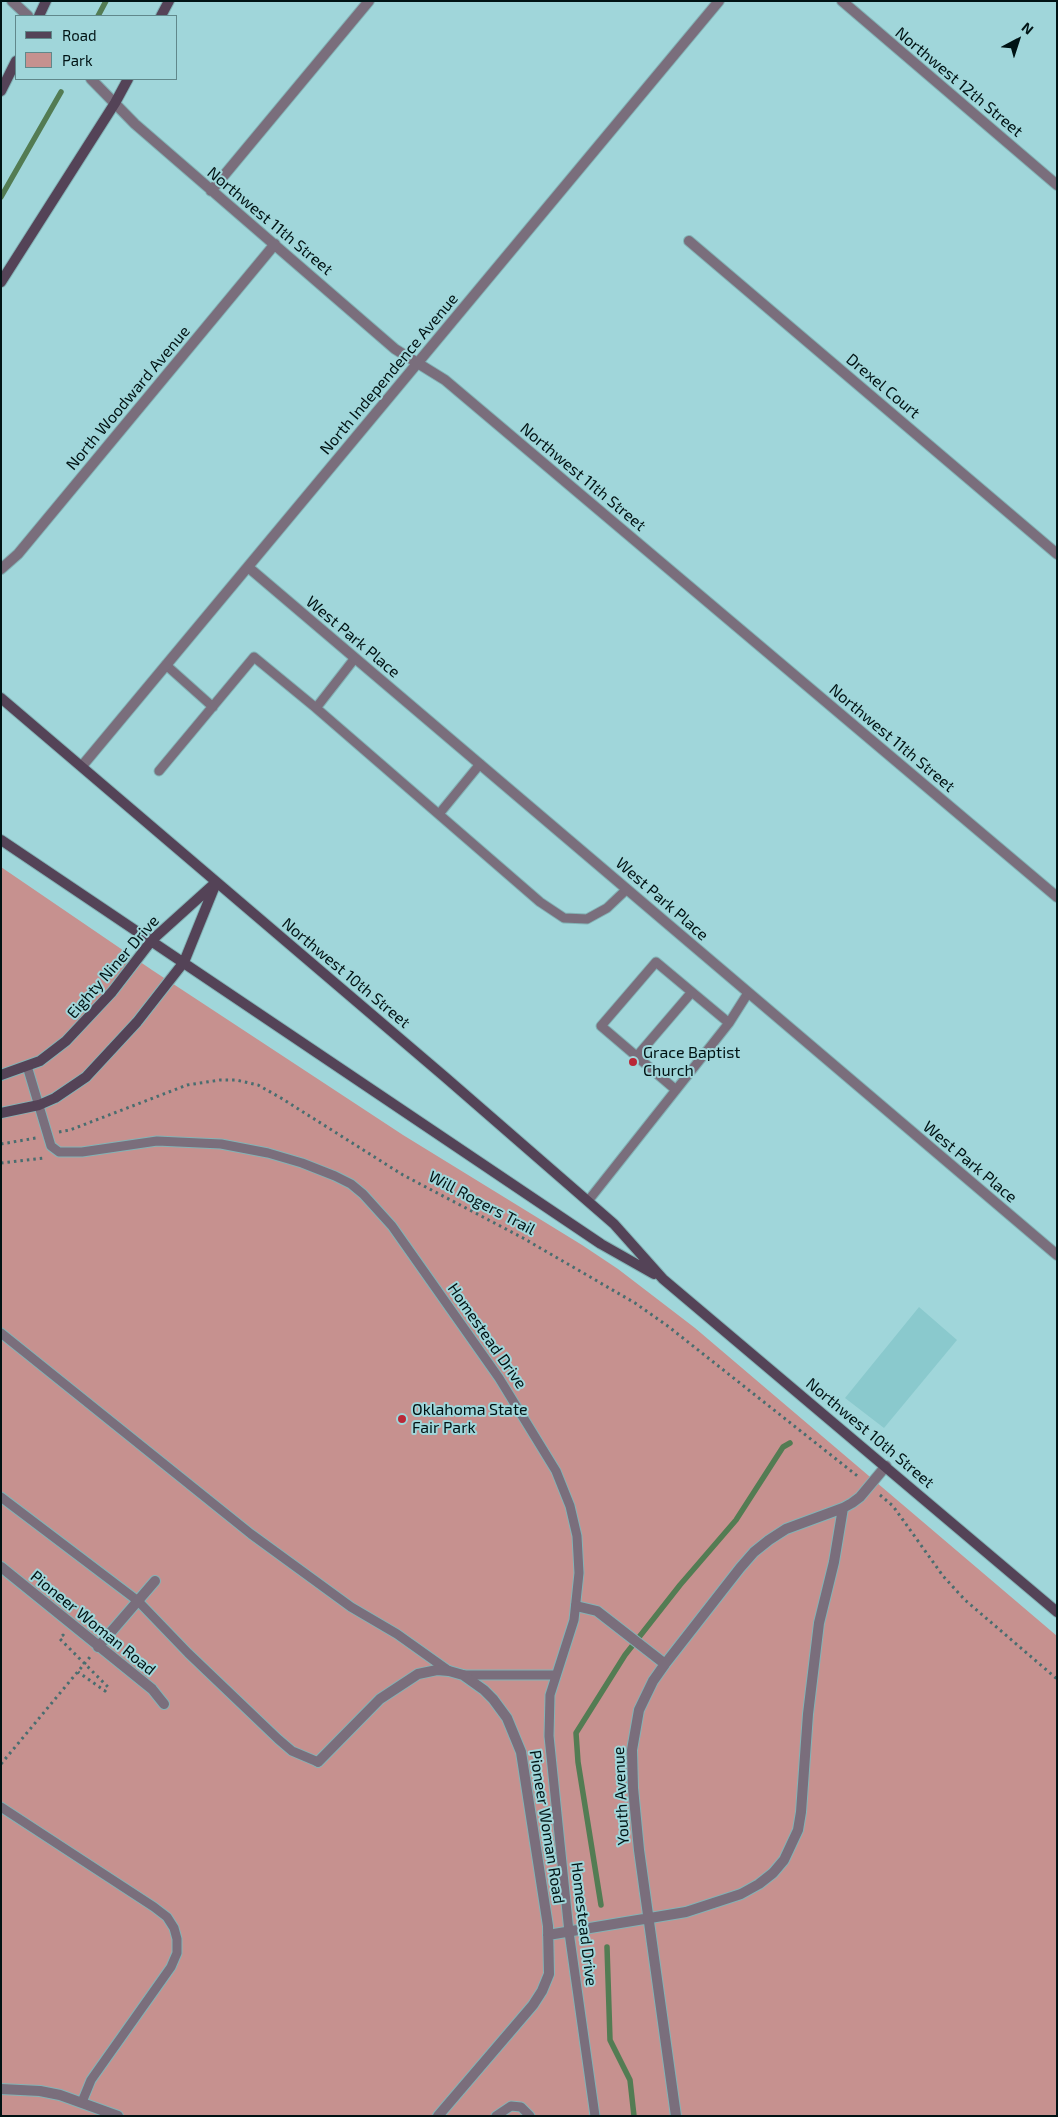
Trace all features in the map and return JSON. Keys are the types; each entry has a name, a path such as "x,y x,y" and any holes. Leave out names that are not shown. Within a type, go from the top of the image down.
{"main road":[{"path":"39,15 46,1"},
{"path":"162,15 170,1"},
{"path":"1,91 15,63"},
{"path":"1,282 115,104 127,80"},
{"name":"Northwest 10th Street","path":"1,698 588,1201 614,1224 663,1279 1057,1612"},
{"name":"Northwest 10th Street","path":"1,840 601,1244 663,1279"},
{"path":"1,1113 40,1104 55,1098 86,1077 137,1022 184,962 216,883"},
{"name":"Eighty Niner Drive","path":"1,1075 40,1061 66,1041 112,992 152,940 216,883"}],"street":[{"path":"12,1 27,15"},
{"path":"211,191 369,1"},
{"name":"North Independence Avenue","path":"82,766 719,1"},
{"name":"Northwest 12th Street","path":"842,1 1057,185"},
{"name":"Northwest 11th Street","path":"92,80 135,124 396,349 445,380 1057,897"},
{"name":"Drexel Court","path":"690,241 1057,554"},
{"name":"North Woodward Avenue","path":"1,569 18,554 275,244"},
{"name":"West Park Place","path":"248,567 1057,1254"},
{"name":"Youth Avenue","path":"676,2116 637,1832 632,1750 639,1710 653,1681 665,1664 754,1552 786,1529 844,1508 860,1497 886,1466"},
{"path":"548,1935 686,1912 741,1894 759,1884 773,1873 784,1860 792,1845 801,1812 808,1714 819,1623 834,1562 844,1508"},
{"name":"Pioneer Woman Road","path":"1,1567 152,1689 164,1704"},
{"path":"98,1647 155,1581"},
{"path":"576,1606 596,1610 665,1664"},
{"name":"Pioneer Woman Road","path":"318,1762 369,1709 418,1674 437,1670 462,1675 493,1698 507,1718 520,1752 531,1810 548,1935 549,1974 542,1991 533,2005 438,2116"},
{"path":"1,2090 40,2092 82,2102 118,2116"}],"lane":[{"path":"159,771 254,657 316,708 540,902 564,918 592,917 607,908 627,889"},
{"path":"316,708 355,658"},
{"path":"166,665 213,707"},
{"path":"439,814 480,764"},
{"path":"676,1090 601,1026 656,962 729,1023"},
{"path":"637,1056 691,993"},
{"path":"588,1201 729,1023 748,993"},
{"path":"27,1066 40,1104 48,1139 55,1150"},
{"name":"Homestead Drive","path":"55,1150 65,1154 157,1141 221,1144 268,1153 322,1170 351,1184 363,1194 392,1226 499,1378 556,1471 570,1506 577,1536 579,1573 576,1606 550,1695 548,1736 570,1932 595,2116"},
{"path":"1,1333 251,1534 351,1607 398,1634 449,1671"},
{"path":"1,1497 138,1601 188,1653 292,1751 318,1762"},
{"path":"462,1675 555,1676"},
{"path":"1,1807 154,1907 167,1918 174,1928 177,1939 177,1953 172,1968 91,2080 82,2102"},
{"path":"496,2116 499,2112 511,2106 521,2107 530,2116"}],"path":[{"name":"Will Rogers Trail","path":"70,1130 187,1085 220,1080 236,1080 258,1085 403,1175 523,1238 635,1304 670,1327 848,1468"},
{"path":"1,1144 21,1142"},
{"path":"1,1163 43,1159 55,1150"},
{"path":"893,1506 943,1576 965,1600 1057,1679"},
{"path":"70,1640 63,1635 60,1639 108,1687 105,1690 78,1672"},
{"path":"1,1764 86,1663"}],"shaded area":[{"path":"919,1307 957,1340 884,1428 845,1398"}],"green space":[{"name":"Oklahoma State Fair Park","path":"1,867 152,970 403,1135 618,1269 695,1328 1057,1636 1057,2116 1,2116"}],"waterway":[{"path":"99,15 106,1"},
{"path":"1,197 61,92"},
{"path":"601,1905 578,1762 576,1733 625,1655 680,1585 736,1520 783,1447 790,1443"},
{"path":"607,1947 610,2040 630,2080 634,2116"}],"place":[{"name":"Grace Baptist Church","path":"633,1062"},
{"name":"Oklahoma State Fair Park","path":"402,1419"}]}
